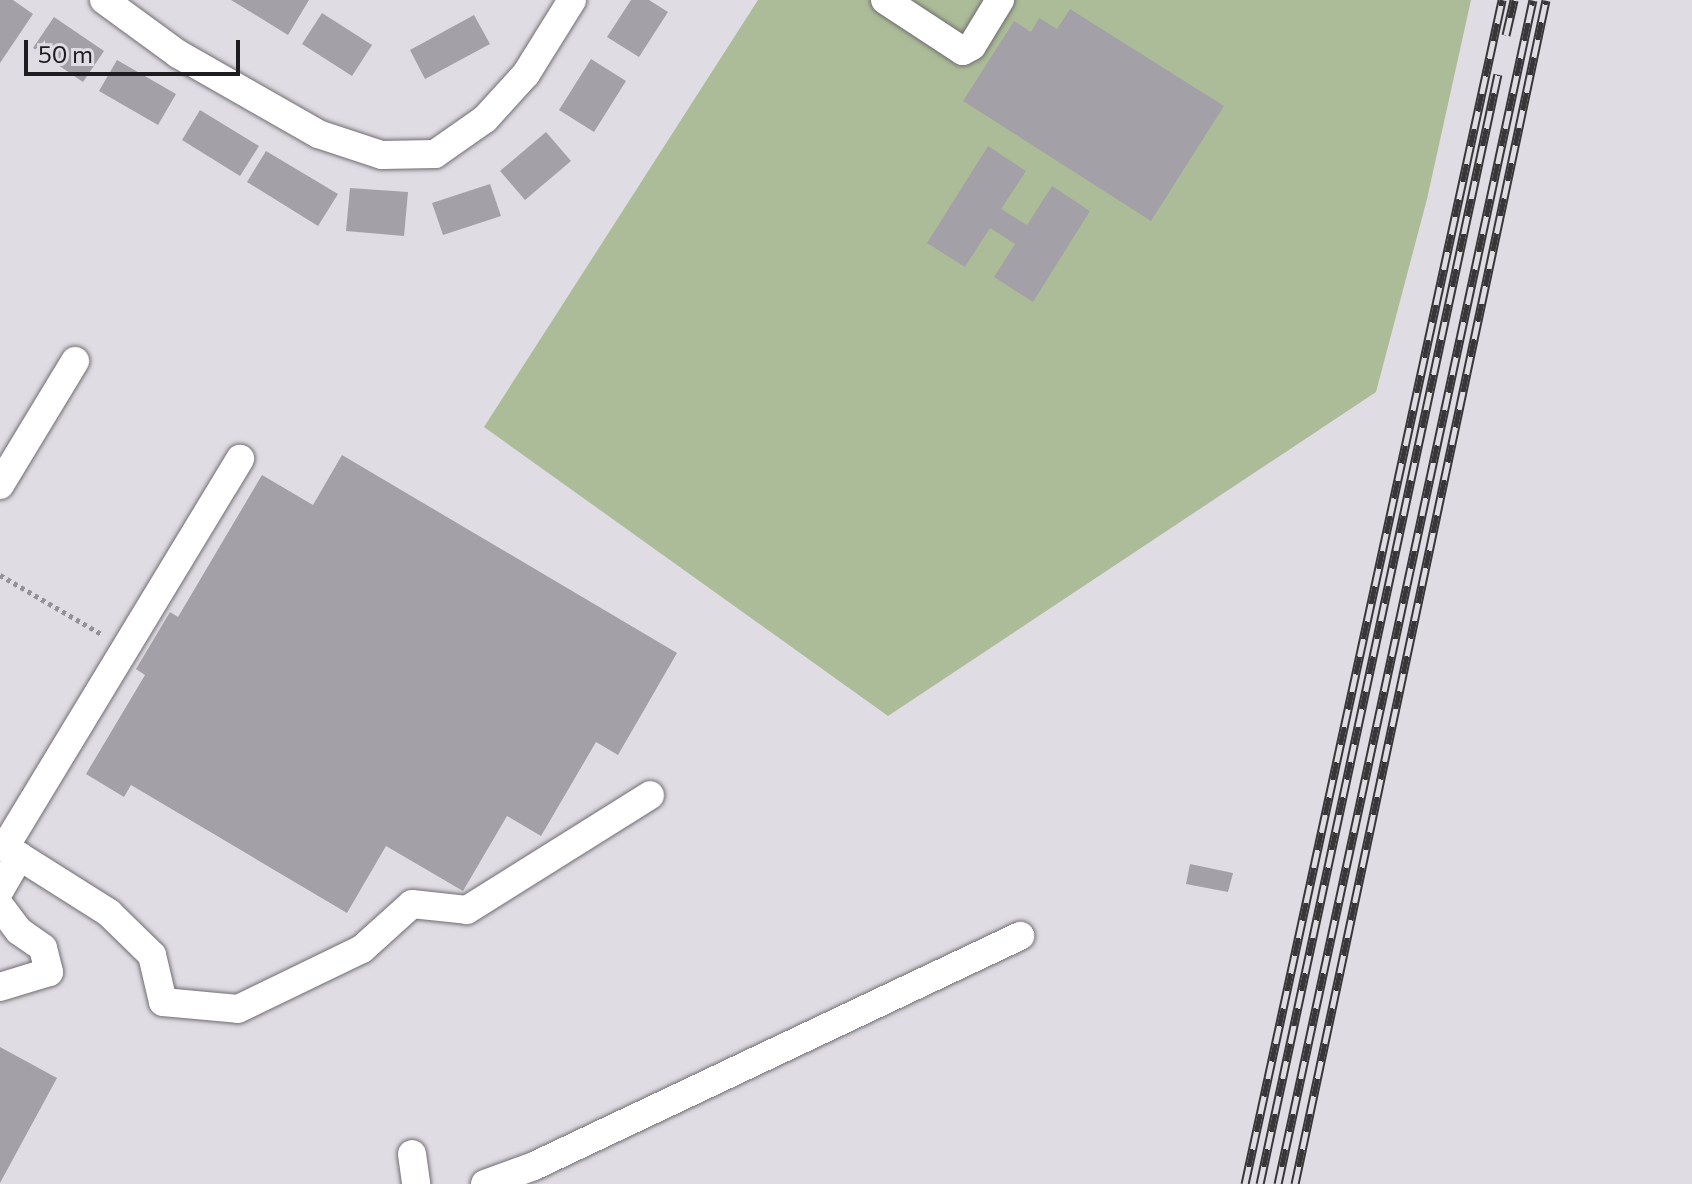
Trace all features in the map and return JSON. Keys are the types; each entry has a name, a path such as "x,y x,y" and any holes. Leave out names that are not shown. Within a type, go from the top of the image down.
{"street":[{"path":"104,0 178,54 318,134 382,155 435,154 485,119 526,74 572,0"},
{"path":"885,0 963,51 972,46 1000,0"},
{"path":"0,485 75,361"},
{"path":"0,890 8,849 123,647 207,507 240,459"},
{"path":"8,849 109,913 152,955 163,1002 238,1009 362,949 412,904 467,910 650,795"},
{"path":"0,906 19,931 43,948 49,972 0,987"},
{"path":"485,1184 534,1166 1020,936"},
{"path":"412,1154 416,1184"}],"path":[{"path":"0,575 123,647"}],"green space":[{"path":"758,0 1471,0 1427,199 1376,392 888,716 484,427"}],"building":[{"path":"0,0 13,0 33,14 0,63"},
{"path":"231,0 309,0 288,35"},
{"path":"631,0 649,0 668,12 639,57 607,37"},
{"path":"1070,9 1224,106 1151,221 963,101 1014,21 1031,32 1039,18 1057,29"},
{"path":"322,13 372,45 352,76 302,44"},
{"path":"474,15 490,44 425,79 410,50"},
{"path":"54,17 104,51 83,82 33,48"},
{"path":"591,59 626,81 594,132 559,110"},
{"path":"117,60 176,94 158,125 99,91"},
{"path":"200,110 259,146 240,176 182,140"},
{"path":"546,132 571,161 525,200 500,171"},
{"path":"988,146 1026,171 1001,209 1027,225 1052,186 1090,211 1033,302 994,277 1015,244 990,228 965,267 927,243"},
{"path":"266,151 338,194 318,226 247,182"},
{"path":"490,184 501,216 443,235 432,203"},
{"path":"350,188 408,192 404,236 346,231"},
{"path":"342,455 677,653 618,755 596,742 541,836 507,816 463,891 386,846 347,913 131,785 124,797 86,774 145,675 136,669 170,612 178,617 262,475 313,505"},
{"path":"1190,864 1233,873 1228,892 1186,884"},
{"path":"0,1047 57,1078 0,1183"}],"railway":[{"path":"1245,1184 1502,0"},
{"path":"1506,35 1514,0"},
{"path":"1278,1184 1533,0"},
{"path":"1295,1184 1546,0"},
{"path":"1260,1184 1498,74"}]}
